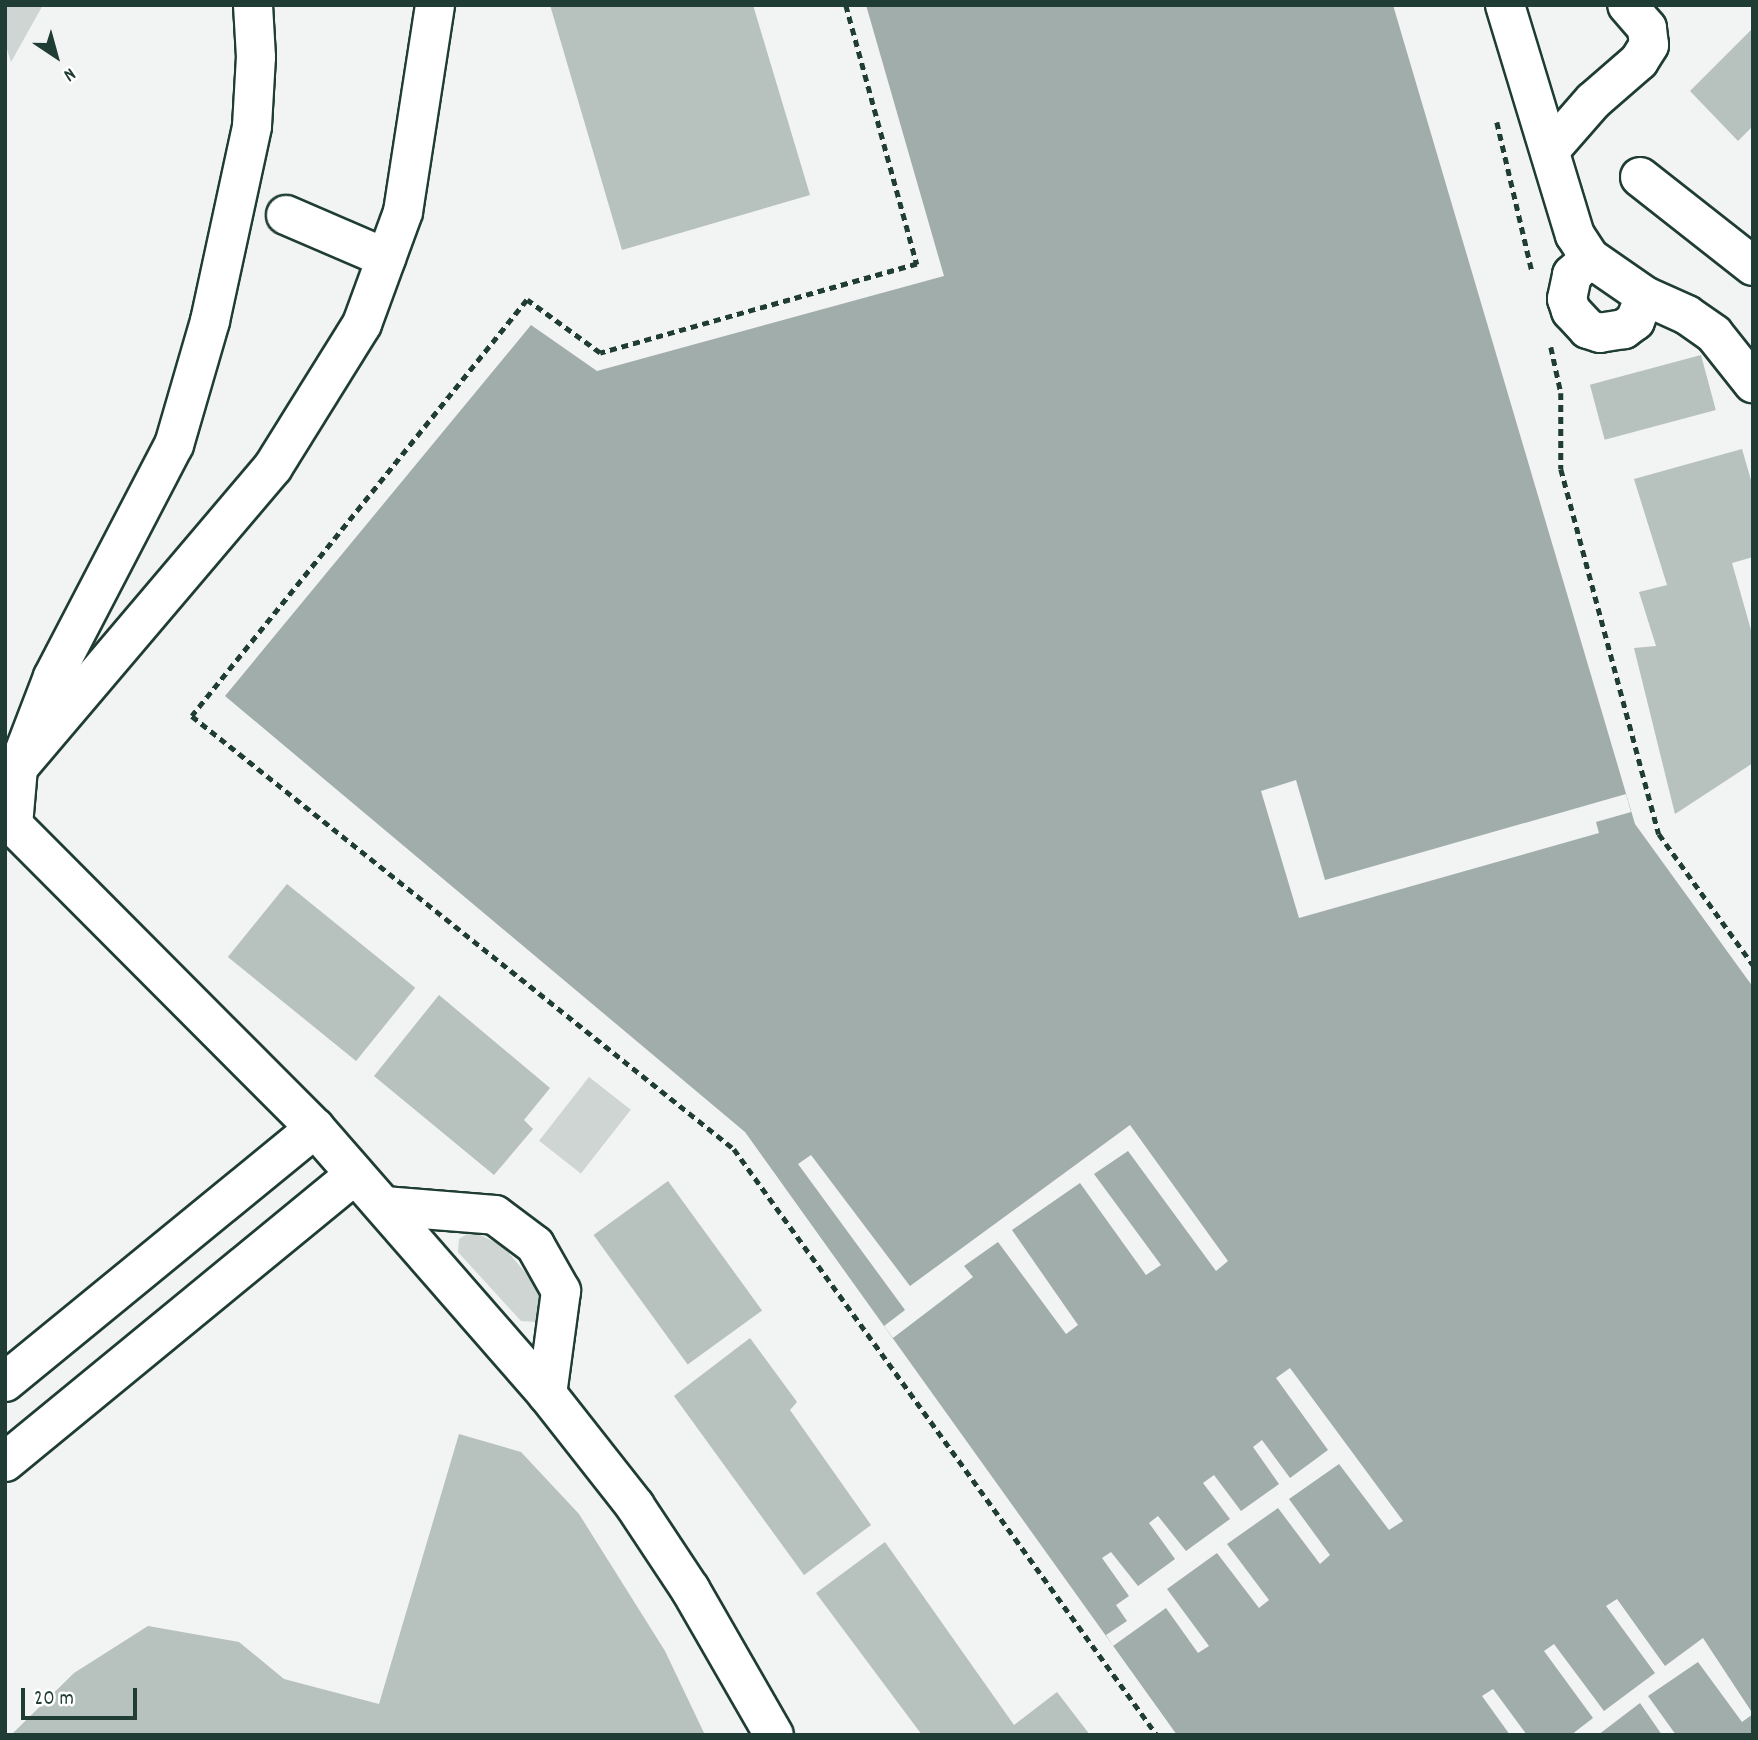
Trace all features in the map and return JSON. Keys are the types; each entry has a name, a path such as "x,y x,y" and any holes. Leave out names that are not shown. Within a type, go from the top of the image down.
{"main road":[{"path":"253,5 256,57 244,179 210,321 174,445 53,677 18,768 9,821 314,1128 547,1394 635,1506 690,1589 774,1735"},
{"path":"18,768 273,467 362,324 403,212 435,5"},
{"path":"1505,5 1575,235 1590,258 1645,296 1687,315 1714,334 1753,383"},
{"path":"1550,149 1593,102 1639,61 1649,45 1647,28 1627,5"},
{"path":"1640,177 1753,266"},
{"path":"286,215 386,258"},
{"path":"1590,258 1572,275 1567,299 1571,311 1588,329 1600,333 1624,329 1635,321 1645,296"},
{"path":"5,1382 314,1128"},
{"path":"5,1462 355,1174"},
{"path":"384,1206 495,1215 535,1245 561,1292 547,1394"}],"path":[{"path":"846,5 917,264 600,353 527,300 192,716 734,1149 1157,1735"},
{"path":"1513,196 1519,217"},
{"path":"1556,369 1562,393 1561,468 1659,834 1753,965"}],"shaded area":[{"path":"5,5 43,5 11,62 5,43"},
{"path":"866,5 1393,5 1635,824 1753,987 1753,1735 1177,1735 745,1132 225,696 531,325 597,371 944,276"},
{"path":"589,1077 631,1110 581,1173 539,1141"},
{"path":"472,1231 503,1246 539,1289 542,1315 537,1322 521,1321 458,1252 459,1239"}],"pier":[{"path":"1296,780 1325,880 1626,794 1631,812 1596,822 1599,833 1299,918 1261,791"},
{"path":"1130,1125 1228,1261 1216,1271 1128,1151 1094,1174 1161,1265 1146,1275 1080,1183 1012,1230 1078,1325 1066,1334 998,1242 964,1266 973,1277 893,1338 884,1326 905,1310 798,1164 811,1155 910,1286"},
{"path":"1290,1368 1403,1521 1389,1530 1339,1464 1289,1499 1330,1555 1320,1564 1278,1508 1227,1544 1269,1600 1259,1608 1217,1553 1167,1589 1209,1646 1198,1653 1166,1608 1113,1646 1106,1635 1127,1621 1116,1605 1129,1596 1102,1558 1111,1552 1138,1586 1175,1559 1149,1523 1158,1516 1186,1551 1230,1519 1203,1483 1214,1475 1241,1511 1279,1484 1253,1447 1262,1440 1290,1478 1328,1450 1276,1378"},
{"path":"1617,1599 1665,1666 1703,1638 1753,1714 1742,1722 1698,1662 1648,1696 1676,1735 1662,1735 1640,1703 1598,1735 1571,1735 1593,1718 1544,1651 1554,1644 1604,1711 1655,1673 1606,1606"},
{"path":"1493,1689 1527,1735 1510,1735 1482,1696"}],"building":[{"path":"550,5 753,5 810,195 622,250"},
{"path":"1753,28 1753,126 1738,141 1690,91"},
{"path":"1701,355 1716,410 1605,440 1590,385"},
{"path":"1742,449 1753,487 1753,557 1732,563 1753,637 1753,763 1675,814 1634,648 1656,646 1639,592 1667,585 1634,479"},
{"path":"287,884 415,988 356,1061 228,957"},
{"path":"439,995 550,1088 524,1120 533,1129 494,1175 374,1076"},
{"path":"668,1181 762,1310 688,1365 594,1235"},
{"path":"750,1338 797,1402 790,1410 871,1525 804,1575 674,1396"},
{"path":"459,1434 521,1452 579,1514 665,1651 705,1735 11,1735 74,1673 148,1626 239,1642 284,1679 379,1704"},
{"path":"885,1542 1014,1725 1057,1692 1090,1735 922,1735 816,1593"}]}
